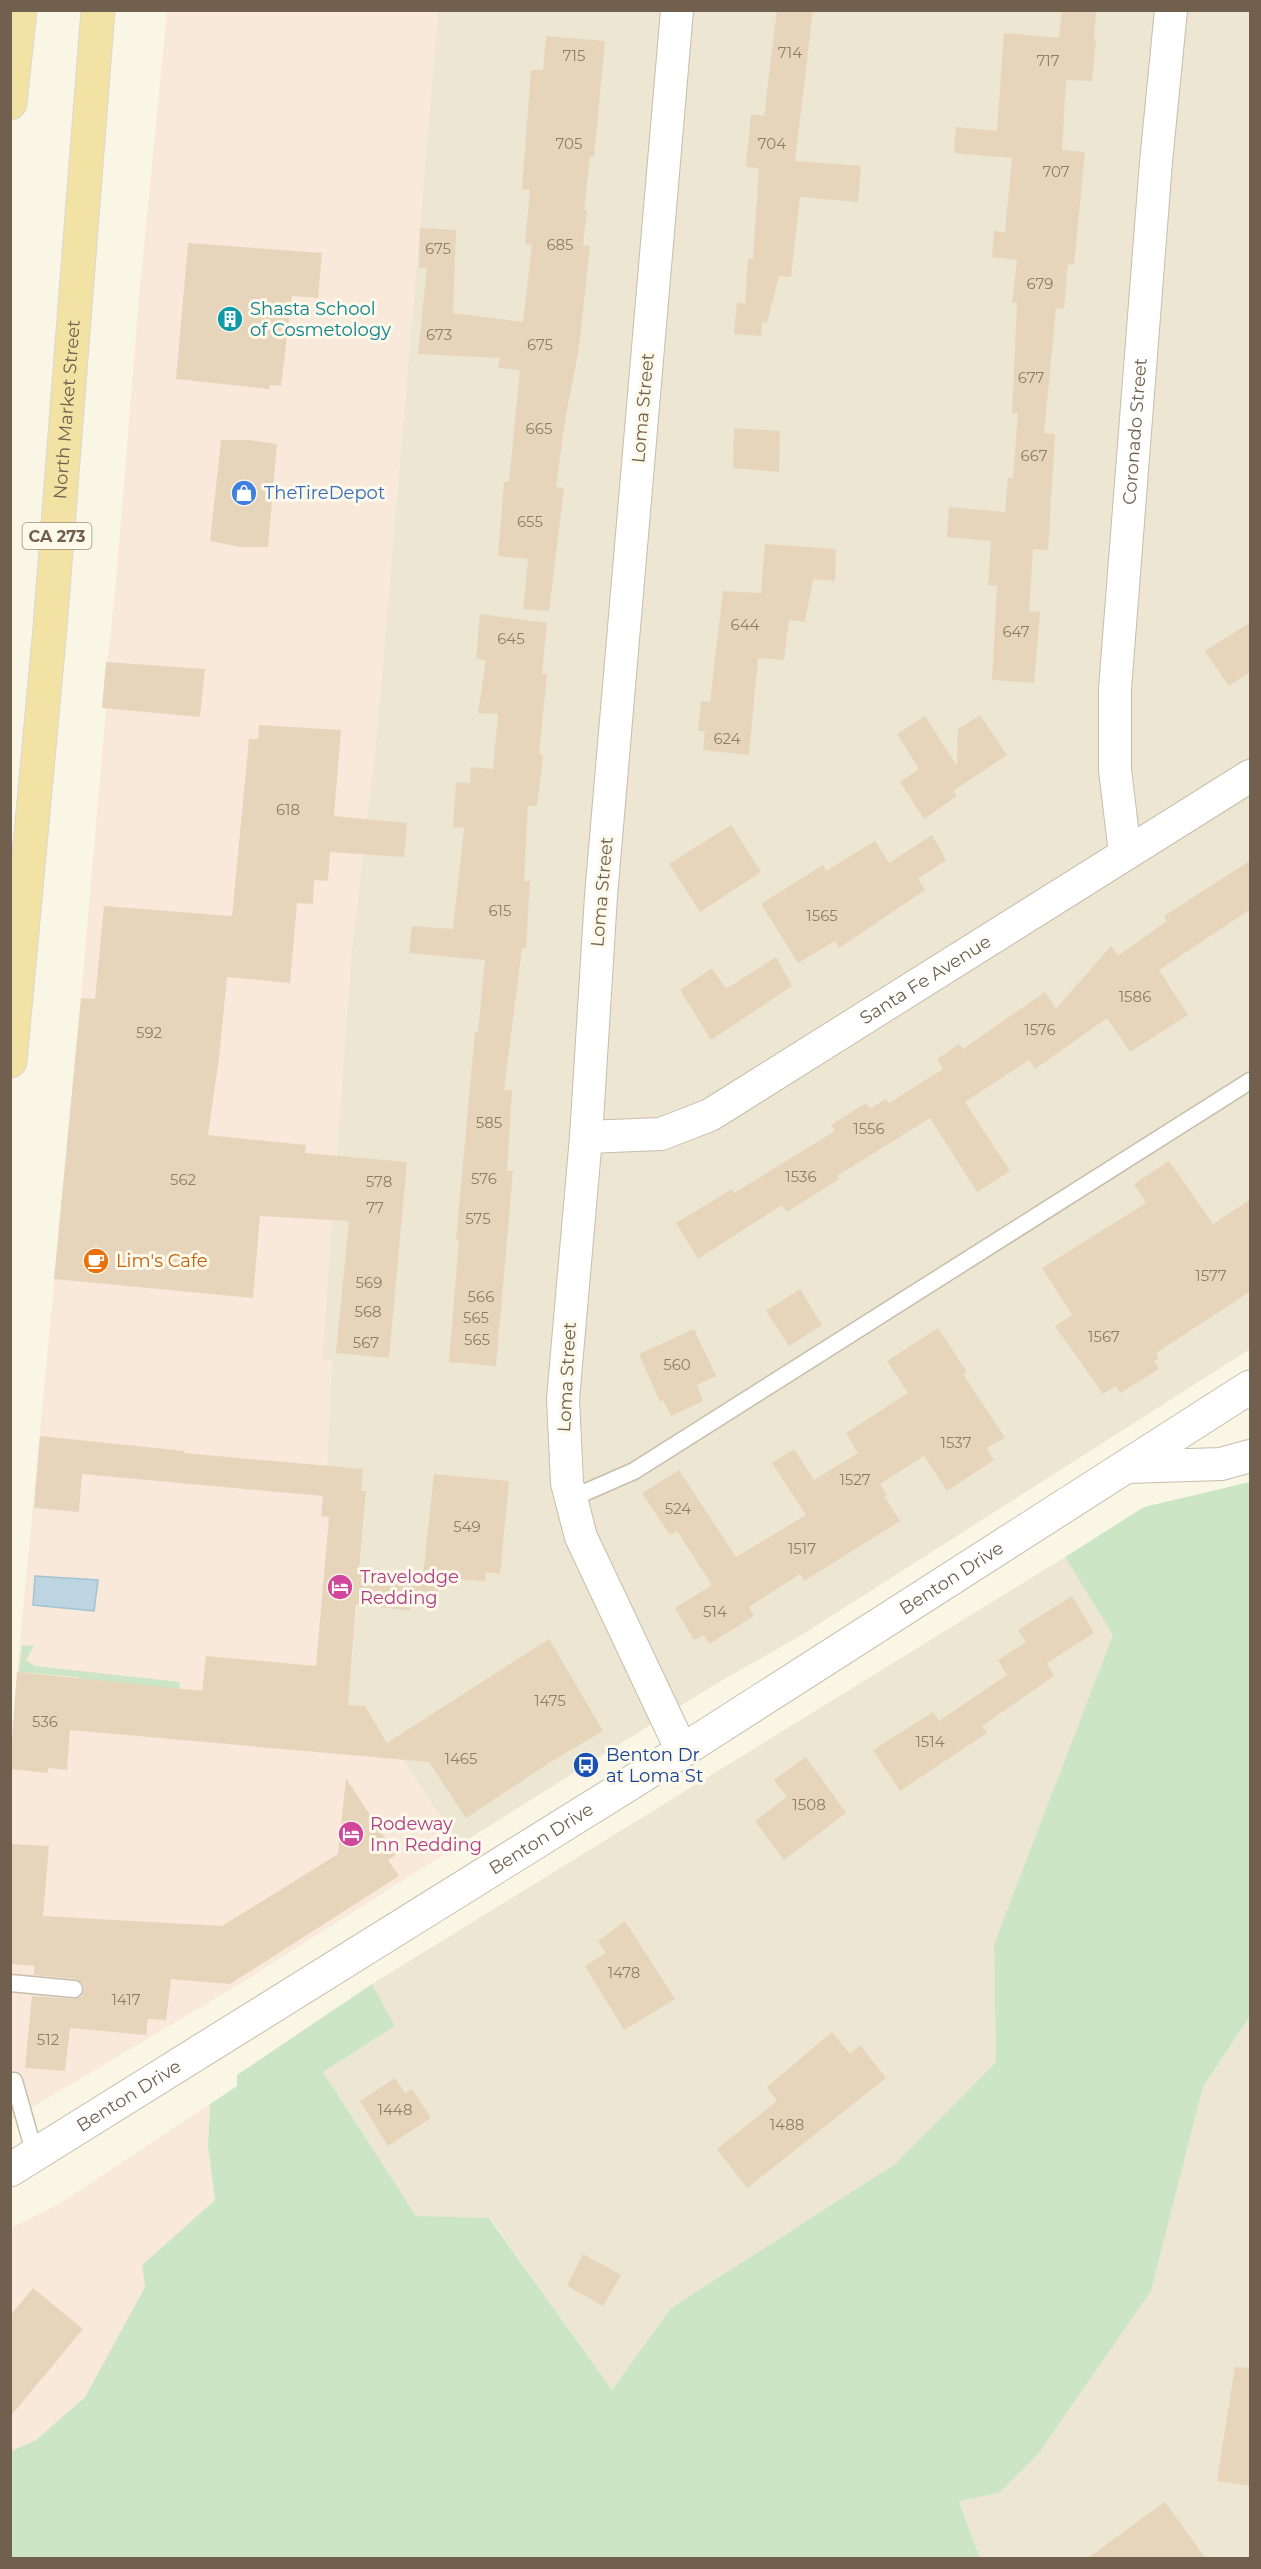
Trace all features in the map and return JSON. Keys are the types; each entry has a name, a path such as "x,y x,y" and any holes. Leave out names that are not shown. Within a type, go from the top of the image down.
{"main road":[{"path":"10,103 21,10"},
{"name":"North Market Street","path":"10,1060 50,628 98,10"}],"street":[{"name":"Loma Street","path":"677,10 601,896 586,1137 563,1399 570,1498 582,1537 682,1751"},
{"name":"Coronado Street","path":"1125,853 1115,770 1115,689 1156,162 1171,10"},
{"name":"Santa Fe Avenue","path":"586,1137 661,1134 710,1115 1251,776"},
{"name":"Benton Drive","path":"23,2162 682,1751 1251,1387"},
{"path":"1128,1467 1221,1464 1251,1456"}],"lane":[{"path":"570,1498 634,1471 1251,1081"},
{"path":"10,1983 74,1989"},
{"path":"14,2081 23,2162"}],"shaded area":[{"path":"167,11 438,11 377,731 351,957 322,1359 332,1360 327,1466 363,1469 361,1491 366,1491 351,1672 342,1672 340,1704 365,1706 391,1749 396,1750 459,1845 233,1988 11,2120 11,1737 81,998 106,709 102,708 115,593 139,297"},
{"path":"438,11 1250,11 1250,1349 800,1636 714,1685 459,1845 396,1750 340,1704 351,1672 366,1491 361,1491 327,1466 332,1361 322,1360 351,957 377,731"},
{"path":"1065,1557 1114,1634 994,1944 996,2062 895,2164 671,2308 612,2391 490,2218 416,2217 323,2072 395,2026 372,1984"},
{"path":"1250,2016 1250,2558 980,2558 959,2500 999,2493 1151,2291 1203,2087"},
{"path":"210,2104 208,2146 215,2200 142,2265 145,2287 85,2397 36,2440 11,2451 11,2228 57,2205"}],"green space":[{"path":"1250,1482 1250,2016 1203,2087 1151,2291 1038,2454 999,2493 959,2501 980,2558 11,2558 11,2451 36,2440 85,2397 145,2287 142,2265 215,2200 208,2146 210,2104 237,2086 237,2075 372,1984 395,2026 323,2072 416,2216 489,2218 612,2390 671,2308 895,2164 996,2062 994,1944 1113,1635 1065,1557 1144,1507"},
{"path":"22,1645 34,1646 26,1660 35,1666 180,1682 179,1689 79,1684 78,1677 19,1672"}],"water":[{"path":"35,1576 98,1580 94,1611 33,1605"}],"building":[{"path":"777,10 813,10 795,161 861,166 858,202 800,197 791,277 779,276 767,323 762,322 761,336 734,334 737,302 745,304 748,259 753,259 759,168 746,167 751,114 764,116"},
{"path":"1062,10 1096,10 1094,41 1096,41 1092,81 1066,80 1062,150 1085,152 1074,265 1068,264 1064,309 1056,308 1044,433 1055,434 1048,550 1033,549 1029,611 1040,612 1034,683 992,680 997,586 988,585 991,541 947,537 949,507 1005,512 1008,478 1013,478 1018,413 1012,413 1017,303 1012,303 1017,260 992,257 994,231 1005,232 1012,158 954,153 956,127 997,131 1004,33 1059,38"},
{"path":"546,36 605,41 594,157 590,157 584,210 587,210 583,245 590,246 579,348 565,420 556,487 564,488 549,611 523,609 528,559 498,556 504,482 509,482 520,370 498,368 500,358 418,354 427,268 419,268 420,228 456,230 453,313 523,322 532,245 525,244 530,190 522,189 531,70 543,70"},
{"name":"Shasta School of Cosmetology","path":"188,243 322,253 318,298 292,296 281,386 270,385 269,389 176,379"},
{"path":"734,428 780,431 779,472 733,468"},
{"name":"TheTireDepot","path":"221,440 249,440 277,444 268,547 240,547 210,541"},
{"path":"765,544 836,549 835,581 813,579 805,622 789,620 784,660 758,658 749,755 703,750 705,731 698,731 701,701 710,702 723,591 761,593"},
{"path":"480,614 547,623 542,674 547,674 539,754 543,755 537,806 528,806 524,881 530,881 526,948 522,948 504,1090 512,1090 507,1171 513,1171 496,1366 449,1362 459,1240 456,1240 475,1032 478,1032 485,960 409,953 412,926 453,929 464,828 453,827 456,782 470,783 471,767 493,769 498,714 478,713 486,660 476,659"},
{"path":"1251,622 1251,672 1229,686 1205,651"},
{"path":"106,662 205,669 200,717 102,708"},
{"path":"980,715 1007,755 953,791 957,796 924,819 900,782 919,769 897,734 925,716 957,766 958,729"},
{"path":"259,725 341,730 334,816 407,823 404,857 330,852 328,881 314,880 313,904 297,903 290,983 227,977 208,1135 306,1145 305,1153 407,1162 389,1358 336,1353 349,1221 260,1216 253,1298 54,1279 81,998 95,999 104,906 232,916 249,739 258,739"},
{"path":"731,825 761,872 700,912 669,864"},
{"path":"932,835 946,860 918,879 925,890 839,948 835,941 798,963 761,904 823,865 826,871 875,841 889,863"},
{"path":"1251,860 1251,909 1159,970 1188,1015 1130,1052 1107,1018 1035,1069 1029,1060 965,1102 1010,1171 977,1192 930,1118 837,1176 839,1179 787,1212 782,1205 698,1259 676,1223 732,1189 734,1193 835,1131 831,1125 866,1103 870,1109 886,1099 889,1103 943,1069 937,1059 959,1044 963,1049 1045,992 1056,1009 1111,946 1118,956 1167,921 1164,916"},
{"path":"776,957 792,986 711,1040 680,990 712,968 726,989"},
{"path":"1169,1161 1213,1224 1251,1199 1251,1291 1156,1353 1159,1358 1154,1361 1159,1369 1120,1393 1116,1386 1103,1394 1055,1326 1072,1315 1042,1268 1146,1203 1134,1184"},
{"path":"800,1289 822,1325 789,1346 766,1311"},
{"path":"938,1328 967,1372 963,1374 1005,1438 986,1448 994,1460 947,1491 924,1456 880,1484 887,1495 884,1496 900,1521 804,1581 800,1574 749,1607 754,1616 709,1644 704,1635 694,1640 675,1608 712,1585 677,1531 670,1535 642,1493 679,1470 736,1557 806,1515 772,1463 794,1449 814,1480 858,1453 846,1433 908,1393 887,1361"},
{"path":"694,1329 716,1376 697,1385 703,1401 671,1416 663,1400 660,1402 639,1354"},
{"path":"40,1436 185,1451 184,1453 363,1469 361,1491 366,1491 359,1572 423,1576 434,1474 509,1481 500,1574 486,1572 485,1581 439,1578 437,1606 410,1603 410,1611 356,1604 348,1705 365,1706 387,1743 549,1639 603,1731 552,1761 466,1818 429,1762 70,1730 67,1770 48,1768 48,1773 10,1769 17,1672 202,1691 206,1656 316,1666 329,1517 321,1516 323,1496 82,1474 79,1512 34,1508"},
{"path":"1072,1596 1094,1633 1047,1663 1054,1676 982,1726 987,1733 900,1791 873,1750 933,1712 939,1721 1007,1675 998,1660 1026,1642 1018,1630"},
{"path":"806,1757 846,1813 784,1860 755,1821 787,1797 774,1780"},
{"name":"Rodeway Inn Redding","path":"346,1778 396,1855 388,1860 399,1876 230,1984 171,1979 166,2020 148,2019 146,2035 70,2028 65,2071 25,2068 32,1996 74,1999 82,1996 84,1989 83,1984 76,1979 34,1975 34,1966 10,1964 10,1844 49,1846 43,1916 222,1926 338,1854"},
{"path":"625,1921 675,1999 624,2030 585,1966 606,1953 598,1941"},
{"path":"832,2032 850,2054 860,2045 886,2078 747,2188 717,2149 777,2101 767,2087"},
{"path":"395,2078 405,2093 412,2089 431,2118 388,2146 360,2101"},
{"path":"583,2254 621,2275 603,2306 567,2286"},
{"path":"33,2288 83,2329 10,2417 10,2316"},
{"path":"1235,2367 1251,2368 1251,2486 1217,2481"},
{"path":"1165,2502 1206,2559 1087,2559 1145,2516"}],"place":[{"name":"Shasta School of Cosmetology","path":"230,319"},
{"name":"TheTireDepot","path":"244,493"},
{"name":"Lim's Cafe","path":"96,1261"},
{"name":"Travelodge Redding","path":"340,1587"},
{"name":"Benton Dr at Loma St","path":"586,1765"},
{"name":"Rodeway Inn Redding","path":"351,1834"}]}
